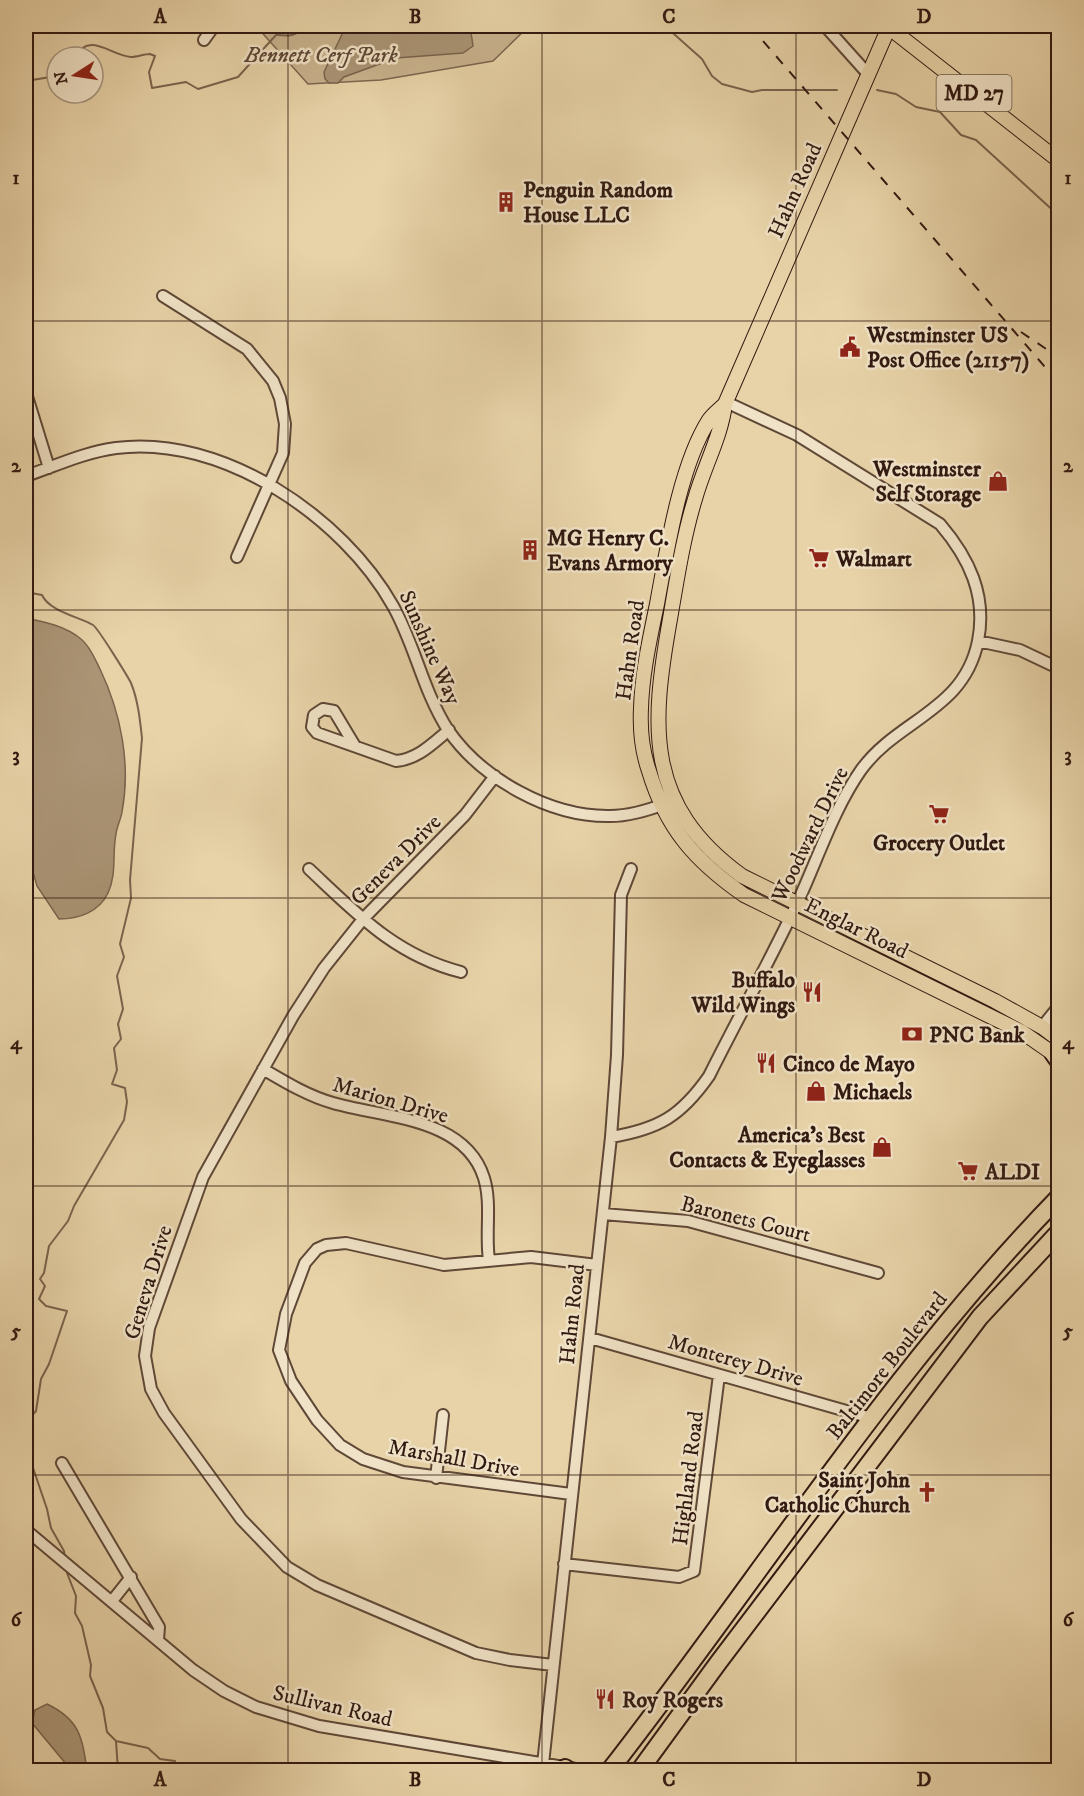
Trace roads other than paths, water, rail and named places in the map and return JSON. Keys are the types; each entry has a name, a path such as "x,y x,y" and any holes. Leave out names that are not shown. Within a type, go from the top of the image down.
{"highway":[{"name":"Baltimore Boulevard","path":"610,1770 871,1418 943,1326 1000,1259 1059,1198"},
{"name":"Baltimore Boulevard","path":"640,1770 654,1762 718,1663 980,1317 1059,1233"}],"main road":[{"name":"Hahn Road","path":"675,800 660,754 656,725 657,700 679,564 695,498 723,422 726,403 888,26"},
{"name":"MD 27","path":"888,26 1059,160"},
{"name":"Hahn Road","path":"661,805 644,752 641,724 643,682 675,515 700,439 710,418 726,403"},
{"name":"Englar Road","path":"675,800 699,837 717,856 742,876 793,910 1057,1052"},
{"name":"Englar Road","path":"661,805 683,842 703,864 744,895 793,910 963,985 1042,1027 1057,1052"}],"street":[{"path":"204,40 214,26"},
{"path":"825,26 868,74"},
{"path":"162,296 247,349 273,381 280,398 286,440 278,469 237,557"},
{"path":"26,393 49,468"},
{"name":"Woodward Drive","path":"611,1137 657,1125 678,1113 695,1097 709,1076 862,768 883,746 947,699 962,679 978,641 980,613 975,582 957,544 940,524 807,440 726,403"},
{"name":"Sunshine Way","path":"26,476 102,450 152,447 204,457 269,485 328,525 372,573 401,621 431,699 448,730 465,751 495,776 541,802 585,814 623,815 675,800"},
{"path":"978,641 1020,650 1059,668"},
{"path":"355,746 396,761 407,760 423,752 448,730"},
{"name":"Geneva Drive","path":"495,776 465,815 363,919 324,968 263,1069 203,1177 149,1328 145,1356 156,1400 241,1519 287,1567 317,1585 476,1653 553,1665"},
{"path":"309,868 363,919 396,946 413,955 461,972"},
{"name":"Hahn Road","path":"543,1764 611,1137 617,1055 621,896 631,869"},
{"path":"1042,1027 1059,1007"},
{"name":"Marion Drive","path":"263,1069 314,1097 437,1129 457,1139 474,1157 483,1177 488,1201 486,1227 489,1260"},
{"name":"Baronets Court","path":"603,1214 688,1221 878,1273"},
{"name":"Marshall Drive","path":"572,1494 436,1478 403,1472 363,1459 340,1445 328,1433 291,1381 281,1360 280,1343 286,1314 305,1263 309,1256 326,1245 346,1242 444,1265 531,1257 597,1265"},
{"name":"Monterey Drive","path":"590,1338 871,1418"},
{"name":"Highland Road","path":"564,1564 681,1577 694,1571 718,1375"},
{"path":"436,1478 443,1415"},
{"path":"62,1463 159,1627 158,1640"},
{"name":"Sullivan Road","path":"26,1530 158,1640 224,1691 287,1718 353,1733 582,1770"},
{"path":"112,1601 131,1577"}],"waterway":[{"path":"105,48 131,57 150,54 155,56 149,72 152,88 186,82 198,89 238,77 276,35 295,34 303,26"},
{"path":"665,26 702,59 712,76 722,84 752,92 837,90"},
{"path":"26,71 32,80 45,78"},
{"path":"877,90 896,94 916,107 940,112 961,135 976,140 1058,215"},
{"path":"26,592 42,595 51,605 96,628 131,683 137,703 142,738 130,880 131,898 120,944 124,957 117,976 123,1009 118,1024 121,1039 114,1048 117,1070 112,1084 125,1088 127,1102 124,1120 74,1206 68,1221 49,1246 44,1273 40,1279 45,1286 39,1299 46,1306 67,1311 49,1364 41,1379 36,1411 26,1422"},
{"path":"26,1428 31,1462 51,1528 64,1551 65,1558"},
{"path":"67,1573 76,1596 75,1613 82,1626 91,1665 90,1676 103,1708 107,1732 116,1741 148,1748 160,1759 175,1761"},
{"path":"116,1741 118,1770"}],"railway":[{"path":"750,26 1058,382"},
{"path":"1021,332 1058,357"}],"place":[{"name":"Penguin Random House LLC","path":"506,202"},
{"name":"Westminster US Post Office (21157)","path":"850,347"},
{"name":"Westminster Self Storage","path":"998,481"},
{"name":"MG Henry C. Evans Armory","path":"530,550"},
{"name":"Walmart","path":"819,558"},
{"name":"Grocery Outlet","path":"939,814"},
{"name":"Buffalo Wild Wings","path":"812,992"},
{"name":"PNC Bank","path":"912,1034"},
{"name":"Cinco de Mayo","path":"766,1063"},
{"name":"Michaels","path":"816,1091"},
{"name":"America's Best Contacts & Eyeglasses","path":"882,1147"},
{"name":"ALDI","path":"968,1171"},
{"name":"Saint John Catholic Church","path":"927,1492"},
{"name":"Roy Rogers","path":"605,1699"}],"park label":[{"name":"Bennett Cerf Park","path":"321,54"}]}
